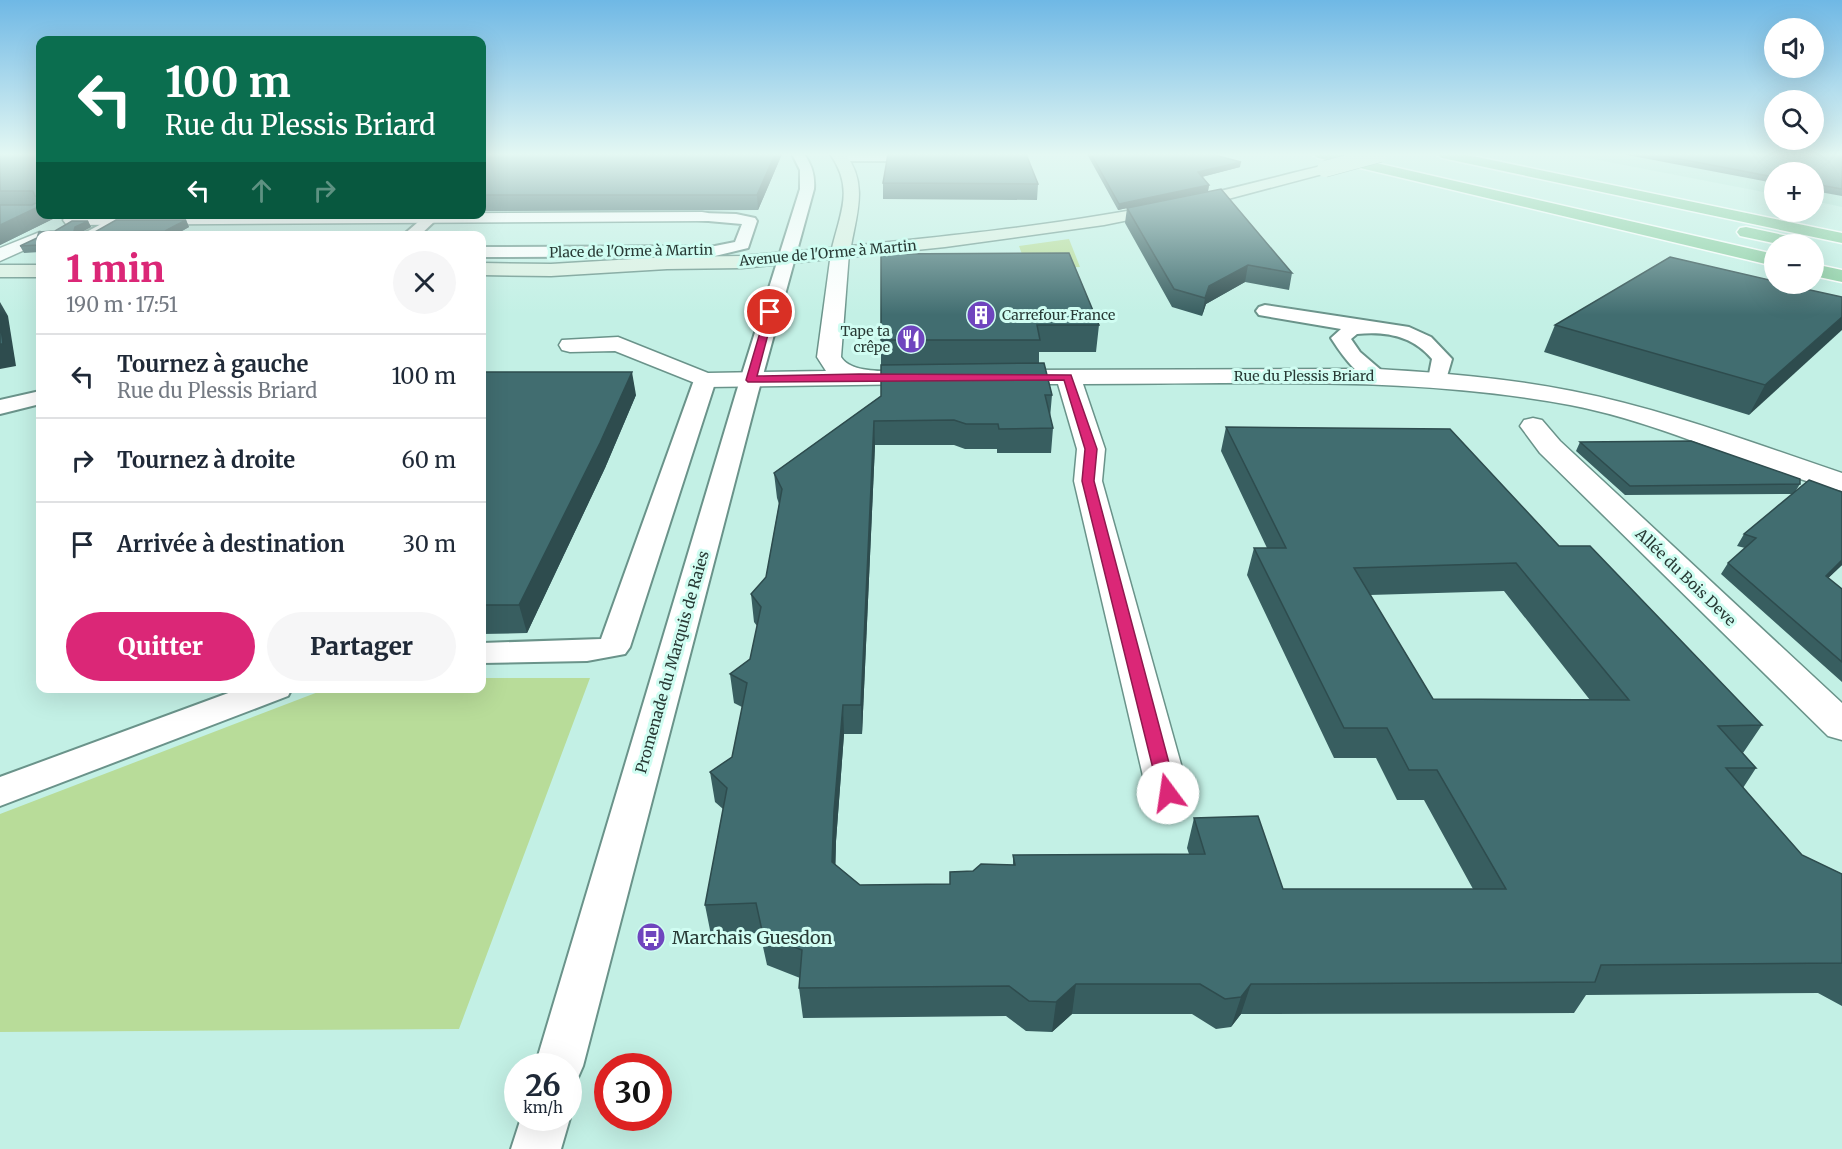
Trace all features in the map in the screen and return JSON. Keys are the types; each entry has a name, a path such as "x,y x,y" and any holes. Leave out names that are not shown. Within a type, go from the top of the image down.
{"highway":[{"path":"1533,208 1764,259"},
{"path":"1635,208 1764,236"},
{"path":"1697,208 1842,238"},
{"path":"1824,250 1842,254"},
{"path":"1824,272 1842,276"}],"main road":[{"path":"840,253 849,208"},
{"name":"Avenue de l'Orme à Martin","path":"486,269 551,270 786,259 999,236 1104,220 1165,208"},
{"path":"0,271 36,271"}],"street":[{"path":"486,219 702,217"},
{"path":"52,231 75,219"},
{"path":"96,219 430,219"},
{"path":"0,255 36,239"},
{"path":"840,253 829,357 835,366 859,377"},
{"path":"570,345 618,344 705,380"},
{"name":"Rue du Plessis Briard","path":"705,380 859,377 1378,376 1438,379 1572,398 1637,414 1842,482"},
{"path":"1068,377 1091,449 1088,481 1168,793"},
{"name":"Allée du Bois Deve","path":"1533,426 1550,447 1842,726"}],"lane":[{"name":"Promenade du Marquis de Raies","path":"563,1053 800,208"},
{"name":"Place de l'Orme à Martin","path":"486,252 715,251 742,246 750,222 736,218 702,217"},
{"path":"415,231 430,219"},
{"path":"95,231 116,220"},
{"path":"1265,311 1366,327 1390,328 1420,337 1434,347 1442,358 1438,379"},
{"path":"1366,327 1352,329 1341,338 1353,356 1378,376"},
{"path":"486,653 587,651 614,647 705,380"},
{"path":"0,408 36,399"},
{"path":"0,792 263,693"},
{"path":"536,1149 541,1131"}],"green space":[{"path":"1069,239 1080,267 1027,268 1019,246"},
{"path":"486,678 590,678 459,1029 0,1032 0,814 316,693 486,693"}],"building":[{"path":"0,208 36,208 36,208 0,225"},
{"path":"1127,208 1237,208 1292,273 1248,265 1209,286 1205,298 1174,289"},
{"path":"116,220 186,220 165,231 97,231"},
{"path":"72,221 88,221 75,227 74,231 55,231"},
{"path":"36,238 36,245 20,246"},
{"name":"Carrefour France","path":"1069,253 1099,325 1037,325 1040,340 881,340 881,254"},
{"path":"1670,257 1764,279 1764,294 1824,293 1842,297 1842,317 1765,385 1555,325"},
{"path":"0,321 3,344 0,344"},
{"path":"1044,363 1052,395 1045,395 1053,428 999,429 998,424 966,424 954,420 874,421 861,705 843,705 832,862 860,885 950,884 950,872 973,871 981,864 1015,865 1013,855 1205,854 1194,818 1258,816 1283,889 1506,889 1437,770 1409,770 1387,728 1344,728 1254,548 1286,548 1226,427 1450,429 1559,546 1590,546 1762,725 1718,726 1756,768 1726,768 1802,855 1842,874 1842,963 1601,965 1595,982 1251,984 1241,997 1225,999 1200,984 1076,984 1056,1002 1029,1001 1009,986 799,988 802,950 763,935 756,903 705,905 727,788 710,772 732,757 747,683 730,674 750,659 761,607 751,594 766,577 782,489 774,473 881,396 881,365","holes":["1516,563 1629,700 1433,699 1354,568"]},
{"path":"486,372 632,372 600,443 519,605 486,605"},
{"path":"1691,441 1800,479 1800,484 1630,486 1580,442"},
{"path":"1809,480 1842,492 1842,560 1826,576 1842,589 1842,662 1728,563 1756,538 1744,534"}],"place":[{"name":"Carrefour France","path":"981,315"},
{"name":"Tape ta crêpe","path":"911,339"},
{"name":"Marchais Guesdon","path":"651,937"}],"route":[{"path":"770,312 751,380 859,377 1068,377 1091,449 1088,481 1168,793"}]}
